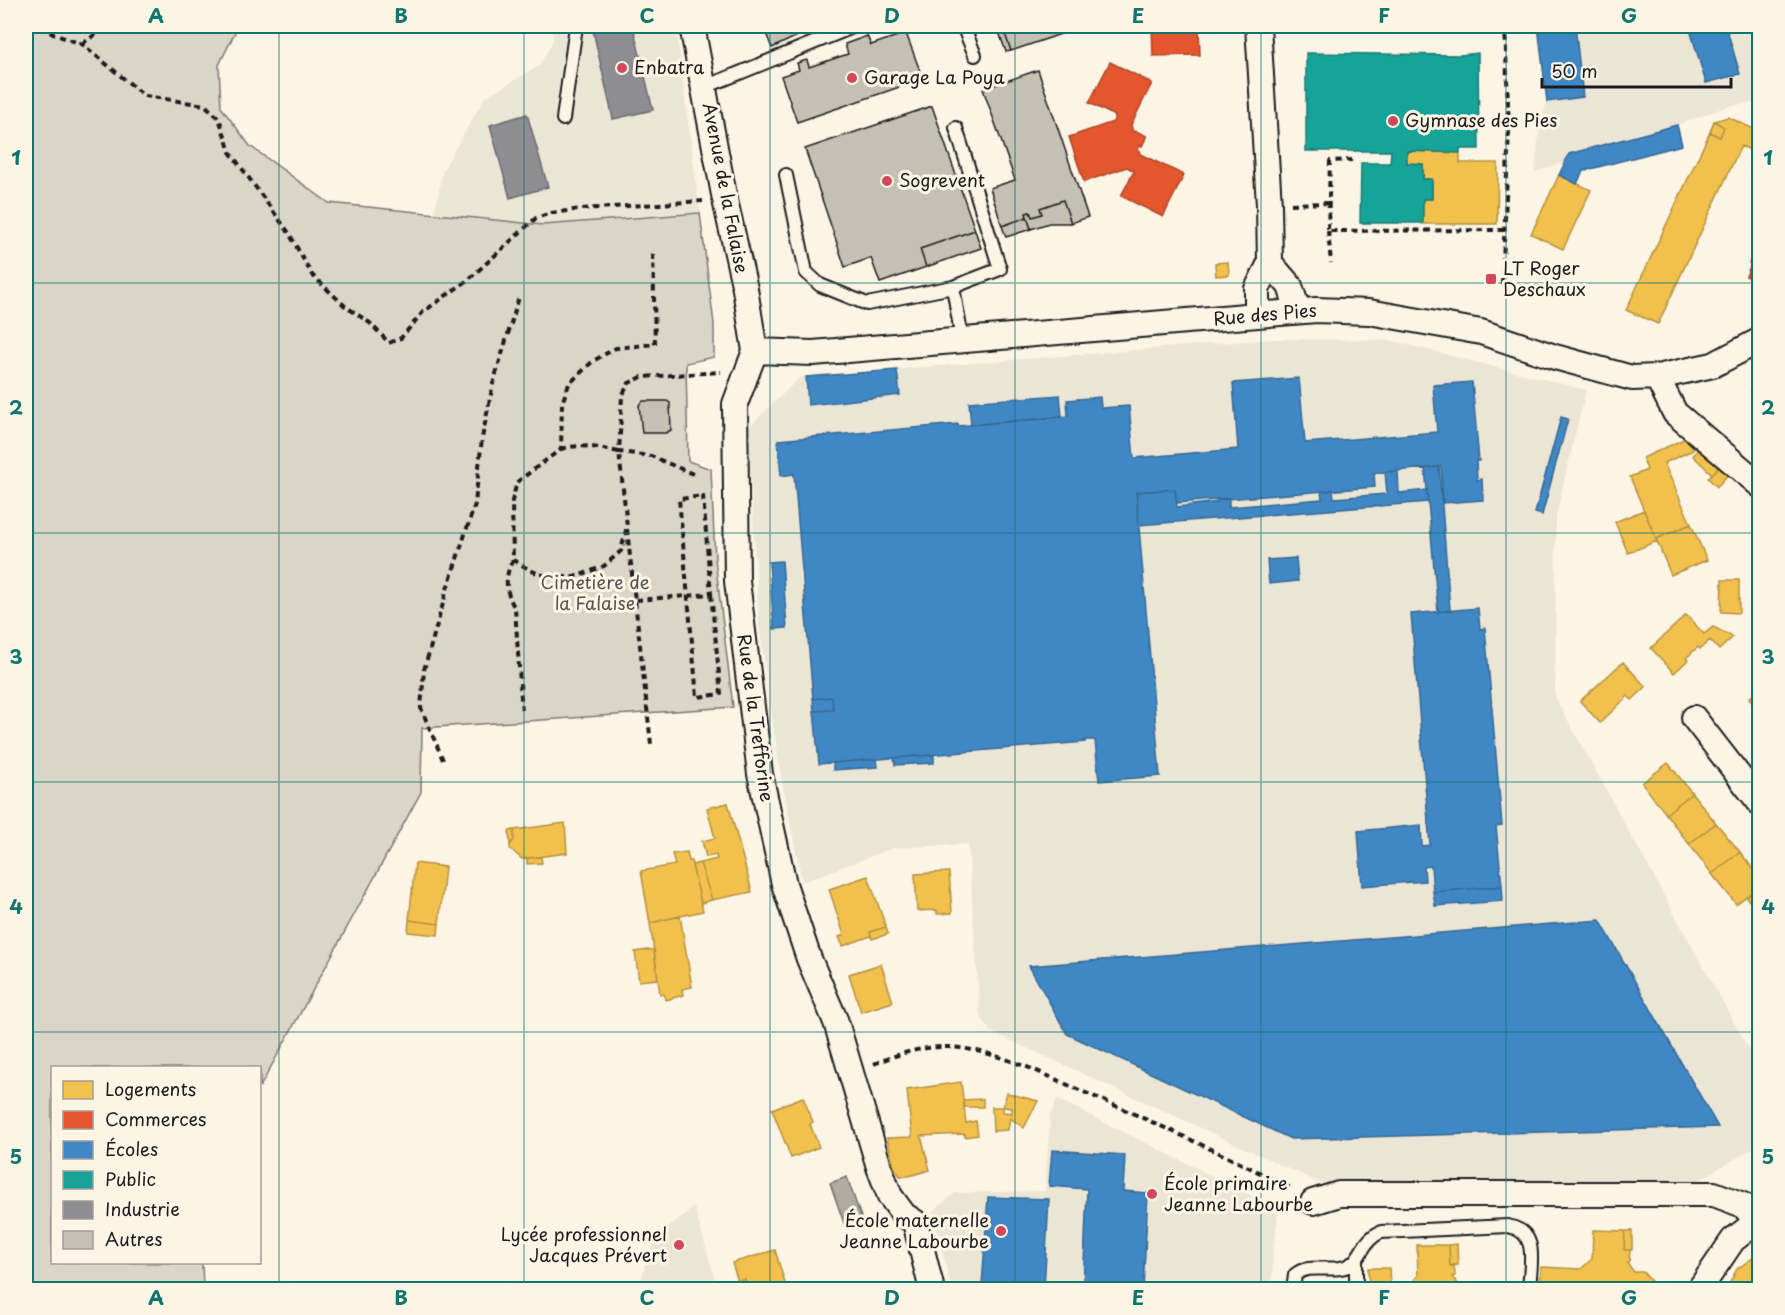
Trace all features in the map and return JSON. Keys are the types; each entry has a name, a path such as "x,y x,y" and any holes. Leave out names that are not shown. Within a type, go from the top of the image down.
{"street":[{"name":"Avenue de la Falaise","path":"692,26 725,200 745,289 755,351"},
{"path":"1257,315 1257,289 1270,263 1269,205 1258,26"},
{"path":"1270,263 1290,286 1298,311"},
{"name":"Rue des Pies","path":"755,351 813,353 1316,310 1369,312 1481,332 1548,355 1632,378 1658,377 1713,365 1760,340"},
{"name":"Rue de la Trefforine","path":"755,351 735,404 737,581 760,774 784,884 808,959 836,1022 890,1197 904,1215 915,1222 932,1290"},
{"path":"1658,377 1675,413 1760,485"},
{"path":"1694,718 1760,803"},
{"path":"1313,1202 1339,1194 1714,1194 1743,1205 1758,1220 1733,1240 1699,1290"}],"lane":[{"path":"563,119 576,26"},
{"path":"705,87 855,26"},
{"path":"963,26 975,55"},
{"path":"786,175 806,272 820,285 867,304 952,286 1000,269 956,128"},
{"path":"952,286 962,339"},
{"path":"1356,1290 1356,1261 1365,1244 1372,1236 1381,1232 1508,1226 1519,1228 1529,1237 1531,1247 1529,1290"},
{"path":"1293,1290 1295,1275 1301,1270 1345,1267 1356,1261"}],"path":[{"path":"41,26 53,34 82,44 145,96 205,105 219,118 230,152 289,233 312,275 345,306 370,323 389,343 400,338 423,312 468,280 536,218 551,213 582,209 725,200"},
{"path":"82,44 107,26"},
{"path":"1502,284 1509,132 1505,26"},
{"path":"1332,263 1328,231 1330,161 1352,160"},
{"path":"1269,205 1329,203"},
{"path":"1328,231 1504,230"},
{"path":"561,449 562,403 569,384 593,361 616,348 655,344 653,250"},
{"path":"443,760 421,708 424,670 475,504 482,438 493,384 519,297"},
{"path":"651,744 619,452 622,396 629,383 642,376 721,372"},
{"path":"522,713 515,608 507,597 508,569 513,560 512,501 517,482 561,449 570,446 596,447 651,456 693,474"},
{"path":"703,496 711,594 721,694 696,697 679,499 703,496"},
{"path":"513,560 532,571 552,578 578,576 604,566 621,551 627,526"},
{"path":"636,600 711,594"},
{"path":"851,1074 895,1055 932,1048 948,1047 978,1051 1016,1063 1152,1121 1292,1189"}],"shaded area":[{"path":"552,26 676,26 700,213 543,225 434,215 443,170 485,97 539,66 553,41"},
{"path":"1538,26 1759,26 1759,102 1728,106 1677,125 1569,154 1565,162 1535,172 1539,132 1547,101"},
{"path":"1272,339 1389,340 1586,390 1556,515 1555,697 1759,1068 1759,1145 1699,1180 1320,1183 990,1031 980,1015 968,844 893,848 802,882 779,766 759,625 748,428 800,377"},
{"name":"École primaire Jeanne Labourbe","path":"1057,1099 1279,1209 1273,1254 1272,1289 951,1289 933,1211 955,1193 1045,1191 1050,1116"},
{"path":"847,1177 861,1217 844,1223 830,1183"},
{"name":"Lycée professionnel Jacques Prévert","path":"694,1207 718,1289 639,1289 648,1255 659,1235"}],"green space":[{"name":"Cimetière de la Falaise","path":"26,26 238,26 219,65 221,107 250,146 329,203 543,225 700,213 714,324 714,357 686,363 688,461 711,469 715,559 733,707 422,728 421,792 261,1085 261,1066 51,1066 51,1264 202,1264 203,1289 26,1289"}],"building: Logements":[{"path":"1728,117 1760,132 1760,154 1741,146 1658,324 1626,310 1710,132 1720,137 1724,127 1714,121"},
{"path":"1714,121 1724,127 1720,137 1710,132"},
{"path":"1407,151 1460,153 1460,163 1498,163 1497,224 1422,224 1423,199 1432,199 1432,179 1423,179 1423,164 1407,163"},
{"path":"1559,175 1591,190 1563,249 1531,234"},
{"path":"1228,262 1229,275 1216,276 1215,263"},
{"path":"1688,437 1693,450 1664,463 1691,524 1656,539 1630,477 1647,470 1643,458"},
{"path":"1693,440 1722,464 1712,474 1693,456 1698,449"},
{"path":"1722,464 1731,471 1717,487 1708,478"},
{"path":"1644,510 1657,541 1628,553 1615,522"},
{"path":"1691,524 1707,560 1671,575 1656,539"},
{"path":"1722,580 1739,580 1739,613 1721,612"},
{"path":"1686,615 1704,634 1713,627 1733,637 1719,650 1710,640 1700,649 1698,647 1674,673 1651,648"},
{"path":"1623,662 1646,687 1632,700 1628,696 1600,723 1580,701"},
{"path":"1760,690 1760,713 1749,698"},
{"path":"1668,763 1692,793 1666,814 1642,783"},
{"path":"1692,793 1716,823 1689,844 1666,814"},
{"path":"728,803 752,892 712,900 700,863 717,859 716,855 706,857 702,841 715,838 707,808"},
{"path":"565,823 567,853 522,859 510,849 514,840 514,830"},
{"path":"1716,823 1740,852 1712,874 1689,844"},
{"path":"514,830 514,840 510,845 509,831"},
{"path":"687,852 703,911 650,923 641,871 675,865 672,854"},
{"path":"1740,852 1760,878 1760,886 1736,904 1712,874"},
{"path":"541,857 542,863 527,864 527,858"},
{"path":"415,863 445,867 439,924 409,920"},
{"path":"700,863 712,900 701,903 692,865"},
{"path":"949,872 952,913 937,914 937,910 917,911 915,874"},
{"path":"868,876 886,927 870,932 871,936 843,946 839,937 844,935 829,889"},
{"path":"1760,886 1760,915 1746,897"},
{"path":"680,916 692,987 682,989 683,995 666,1000 664,994 660,994 650,923"},
{"path":"409,920 439,924 438,935 408,932"},
{"path":"886,927 888,934 872,939 870,932"},
{"path":"654,949 658,979 639,981 635,952"},
{"path":"881,964 893,1002 861,1012 849,974"},
{"path":"961,1082 966,1123 976,1121 978,1135 921,1136 930,1170 900,1176 894,1167 887,1138 912,1137 907,1090"},
{"path":"1007,1093 1038,1101 1024,1128 1010,1118 1008,1130 993,1131 992,1107 1003,1107","holes":["1003,1107 1012,1108 1012,1113 1003,1112"]},
{"path":"803,1097 813,1122 810,1124 819,1147 791,1158 772,1109"},
{"path":"983,1099 983,1107 964,1107 963,1100"},
{"path":"1593,1230 1625,1231 1624,1250 1630,1250 1627,1263 1634,1272 1643,1272 1655,1286 1651,1290 1540,1290 1541,1267 1581,1269 1592,1259"},
{"path":"1625,1231 1632,1231 1632,1250 1624,1250"},
{"path":"1457,1244 1458,1265 1450,1266 1449,1245"},
{"path":"1417,1245 1449,1245 1450,1266 1454,1265 1455,1276 1452,1277 1461,1287 1469,1286 1472,1290 1369,1290 1368,1268 1389,1268 1390,1286 1408,1286 1418,1276"},
{"path":"775,1250 787,1290 748,1290 745,1279 738,1281 732,1263"},
{"path":"1760,1253 1760,1290 1726,1290 1737,1269"},
{"path":"745,1279 748,1290 737,1290 734,1282"}],"building: Commerces":[{"path":"1152,26 1199,26 1200,55 1153,56"},
{"path":"1110,62 1152,83 1131,125 1133,132 1147,136 1142,146 1138,147 1140,154 1184,175 1163,217 1121,196 1134,171 1127,167 1084,182 1069,137 1113,122 1115,116 1089,103"},
{"path":"1758,244 1760,245 1760,282 1746,276"}],"building: Écoles":[{"path":"1538,26 1575,26 1583,97 1547,102"},
{"path":"1689,26 1726,26 1740,74 1706,83"},
{"path":"1677,125 1682,145 1583,171 1577,184 1559,175 1569,154"},
{"path":"897,370 900,395 808,405 806,377"},
{"path":"1299,378 1305,443 1437,432 1433,385 1472,382 1479,461 1476,461 1477,480 1482,479 1483,500 1443,503 1441,467 1374,473 1375,487 1177,503 1175,489 1136,492 1160,776 1099,781 1095,740 819,764 814,711 833,710 832,697 813,699 794,474 781,476 778,440 1068,416 1067,400 1100,397 1101,408 1129,406 1134,458 1238,449 1233,383"},
{"path":"1060,395 1062,417 971,425 969,402"},
{"path":"1561,417 1568,419 1542,515 1535,513"},
{"path":"1439,467 1450,610 1438,612 1425,468"},
{"path":"1398,471 1399,493 1427,490 1428,502 1139,525 1136,492 1175,489 1177,507 1217,502 1216,499 1229,498 1229,507 1322,499 1321,491 1333,490 1334,498 1387,494 1385,472"},
{"path":"1296,558 1298,581 1269,584 1267,560"},
{"path":"782,561 787,628 774,629 769,562"},
{"path":"1478,608 1480,629 1485,628 1502,825 1496,826 1502,886 1433,892 1431,866 1424,867 1425,881 1362,886 1358,831 1421,825 1422,846 1430,845 1411,614"},
{"path":"832,697 833,710 814,711 813,699"},
{"path":"934,755 934,763 895,765 894,758"},
{"path":"877,759 878,767 833,770 833,763"},
{"path":"1502,886 1503,901 1435,906 1433,892"},
{"path":"1600,920 1718,1127 1291,1139 1067,1034 1029,966"},
{"path":"1052,1150 1125,1155 1123,1191 1148,1193 1143,1290 1083,1290 1087,1189 1049,1186"},
{"path":"988,1197 1049,1199 1044,1289 982,1286"}],"building: Public":[{"name":"Gymnase des Pies","path":"1306,53 1460,55 1478,53 1479,149 1460,149 1460,153 1407,151 1407,163 1423,164 1423,179 1432,179 1432,199 1423,199 1423,223 1360,223 1361,163 1390,163 1391,151 1306,151"}],"building: Industrie":[{"name":"Enbatra","path":"592,26 633,26 653,110 613,119"},
{"path":"527,114 548,187 510,198 490,125"},
{"path":"1760,386 1760,407 1751,390"}],"building: Autres":[{"path":"763,26 819,26 772,48"},
{"path":"997,26 1058,26 1061,34 1011,51 1004,31 999,32"},
{"path":"1004,31 1011,51 1006,52 999,32"},
{"name":"Garage La Poya","path":"906,33 923,79 797,122 781,76 799,70 797,63 807,60 809,67 848,54 845,44 867,36 871,45"},
{"path":"1038,70 1088,217 1071,223 1063,200 1040,208 1042,214 1032,217 1030,212 1026,213 1027,217 1002,226 990,188 1015,180 983,89"},
{"name":"Sogrevent","path":"932,106 975,230 920,249 926,267 880,283 871,258 845,267 805,149"},
{"path":"1063,200 1071,223 1049,223 1031,229 1026,213 1030,212 1032,217 1042,214 1040,208"},
{"path":"1027,217 1031,229 1006,237 1002,226"},
{"path":"975,230 981,248 926,267 920,249"},
{"path":"643,401 670,403 671,430 666,433 642,433 639,405"}],"place":[{"name":"Enbatra","path":"622,68"},
{"name":"Garage La Poya","path":"852,78"},
{"name":"Gymnase des Pies","path":"1393,121"},
{"name":"Sogrevent","path":"887,181"},
{"name":"LT Roger Deschaux","path":"1491,279"},
{"name":"École primaire Jeanne Labourbe","path":"1152,1194"},
{"name":"École maternelle Jeanne Labourbe","path":"1001,1231"},
{"name":"Lycée professionnel Jacques Prévert","path":"679,1245"}]}
